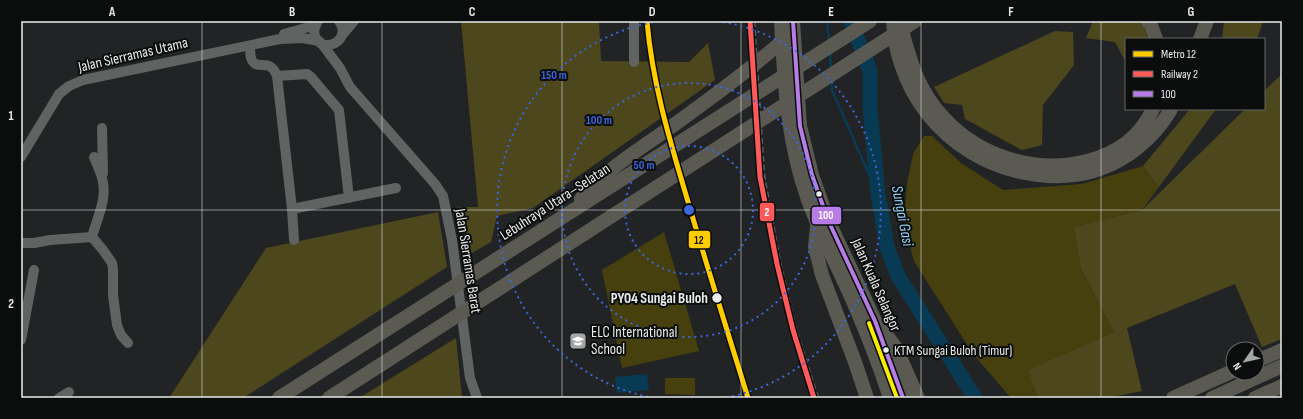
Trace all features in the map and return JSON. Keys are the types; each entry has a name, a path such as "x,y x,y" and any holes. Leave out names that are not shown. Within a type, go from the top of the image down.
{"highway":[{"name":"Jalan Kuala Selangor","path":"781,21 789,128 801,177 817,225 852,300 874,352 890,398"},
{"name":"Jalan Kuala Selangor","path":"793,21 800,126 809,163 828,220 875,321 903,398"},
{"path":"571,212 589,190 618,164 711,98 766,56 792,33 802,21"},
{"name":"Lebuhraya Utara–Selatan","path":"279,398 870,21"},
{"path":"893,21 893,33 904,75 926,112 940,129 957,144 977,156 1004,169 1023,173 1056,176 1080,174 1105,168 1118,161 1143,143 1167,117 1170,110"},
{"path":"899,21 915,75 937,109 950,124 963,135 982,147 1007,158 1029,164 1057,166 1073,165 1098,158 1115,151 1133,138 1148,120 1153,110"},
{"path":"329,398 915,21"},
{"path":"876,46 927,21"},
{"path":"1148,21 1156,38"},
{"path":"1200,38 1207,21"},
{"path":"817,225 815,247 822,275 855,362 866,398"},
{"path":"875,321 896,348 918,398"},
{"path":"1265,357 1282,350"},
{"path":"1212,398 1282,366"},
{"path":"1173,398 1225,375"},
{"path":"1255,398 1282,386"}],"street":[{"name":"Jalan Sierramas Barat","path":"339,21 342,25 338,51 340,68"},
{"path":"341,38 354,21"},
{"path":"634,21 634,62"},
{"path":"317,23 315,34 320,43"},
{"name":"Jalan Sierramas Utama","path":"265,42 283,34 317,23"},
{"name":"Jalan Sierramas Utama","path":"21,157 59,94 69,86 83,80 280,39 302,38 330,45 341,38"},
{"name":"Jalan Sierramas Barat","path":"320,43 340,68 350,87 443,196 452,240 470,378 477,398"},
{"path":"250,46 254,64 268,65 272,67 277,76 294,240"},
{"path":"277,76 307,74 339,110 349,198"},
{"path":"92,237 102,206 104,193 102,128"},
{"path":"94,157 103,179"},
{"path":"292,210 396,188"},
{"path":"21,243 92,237"},
{"path":"92,237 112,263 114,269 113,295 117,325 121,335 128,343"},
{"path":"21,340 34,270"},
{"path":"59,398 69,392"}],"shaded area":[{"path":"461,21 599,21 601,61 689,62 708,43 715,80 533,208 497,216 491,242 467,256 458,207 478,207"},
{"path":"1093,21 1124,21 1143,23 1148,38 1125,38 1125,61 1115,42 1086,38"},
{"path":"1224,21 1263,21 1257,38 1222,38"},
{"path":"1055,31 1073,32 1074,65 1043,105 1042,145 1022,150 965,119 962,105 944,103 934,87"},
{"path":"1282,74 1282,339 1265,346 1265,341 1259,341 1235,284 1127,328 1142,391 1107,398 1038,398 1028,370 1114,332 1081,269 1074,227 1142,210 1244,110 1265,110 1265,90"},
{"path":"1189,110 1215,110 1159,187 1143,166"},
{"path":"924,136 932,136 961,163 1003,190 1082,184 1143,166 1159,187 1142,210 1075,227 1081,269 1114,332 1029,370 1038,398 1011,398 973,354 914,261 904,223 907,184 913,154"},
{"path":"438,212 447,267 243,398 169,398 266,248"},
{"path":"664,232 699,351 622,368 602,270"},
{"path":"456,338 462,398 359,398"},
{"path":"665,378 695,378 695,395 665,394"}],"water":[{"path":"647,374 649,390 617,393 615,377"}],"waterway":[{"path":"827,21 829,40"},
{"name":"Sungai Gasi","path":"851,21 870,71 870,109 878,195 887,247 898,276 975,398"},
{"path":"830,51 831,70"},
{"path":"832,81 832,90 878,195"}],"railway":[{"path":"754,21 764,175 780,262 795,326 818,398"}],"metro line":[{"name":"12","path":"647,21 649,43 657,87 668,131 701,246 748,398"}],"rail line":[{"name":"2","path":"750,21 760,177 777,264 793,330 814,398"}],"transit line":[{"name":"100","path":"793,21 800,126 812,175 828,220 875,321 903,398"},
{"path":"869,323 897,398"}],"place":[{"name":"PY04 Sungai Buloh","path":"717,298"},
{"name":"ELC International School","path":"578,341"},
{"name":"KTM Sungai Buloh (Timur)","path":"886,350"}]}
